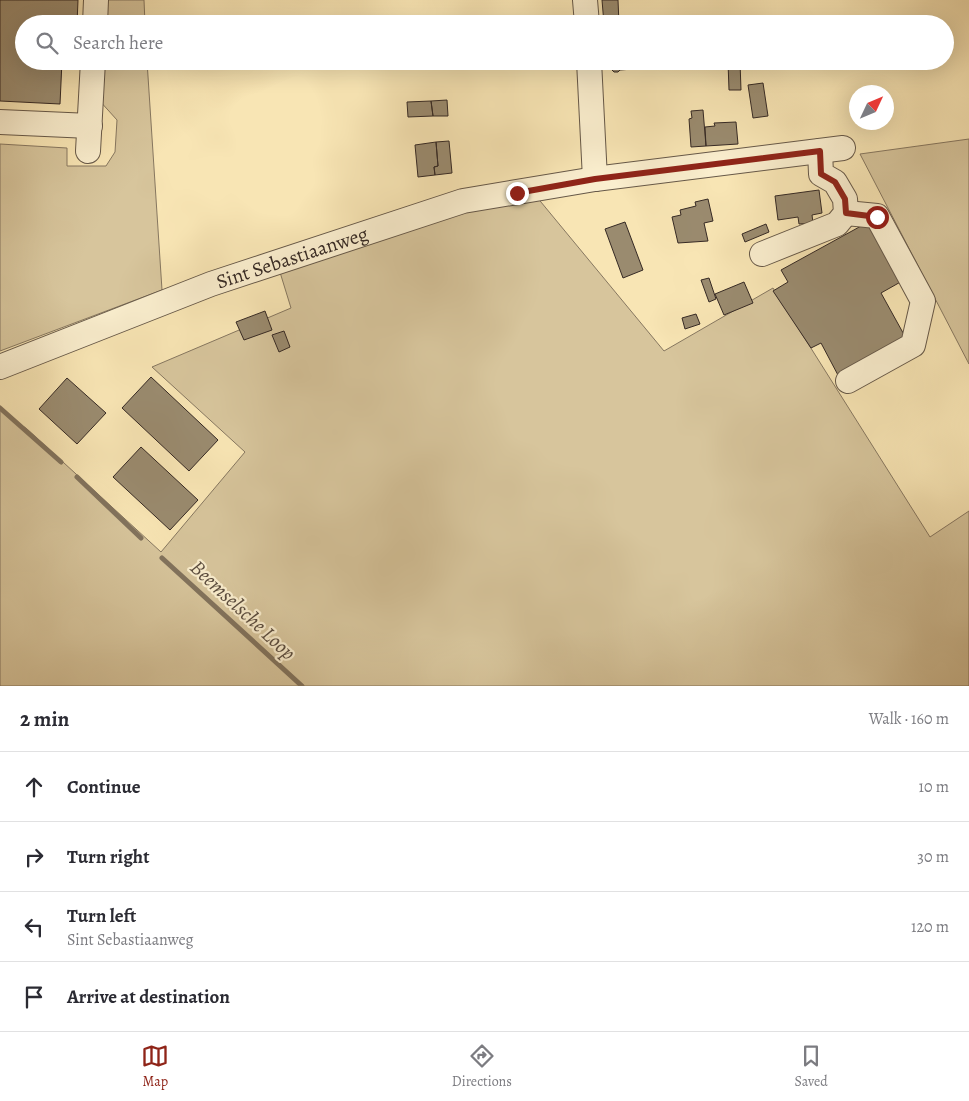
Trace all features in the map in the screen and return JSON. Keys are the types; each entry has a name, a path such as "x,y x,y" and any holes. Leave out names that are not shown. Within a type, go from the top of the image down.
{"street":[{"path":"95,15 96,0"},
{"path":"585,0 586,15"},
{"path":"88,151 93,70"},
{"path":"589,70 595,179"},
{"path":"0,122 90,126"},
{"name":"Sint Sebastiaanweg","path":"0,367 211,284 463,202 595,179 831,150 821,174 835,182 845,199 846,213"},
{"path":"762,254 837,224 846,213 877,216 923,301 913,345 848,380"}],"shaded area":[{"path":"104,0 144,0 145,15 103,15"},
{"path":"100,70 148,70 162,290 0,351 0,144 67,148 67,166 106,166 115,152 117,120 98,99"},
{"path":"969,139 969,364 860,154"},
{"path":"536,196 664,351 773,288 930,537 969,511 969,686 0,686 0,410 27,429 161,552 245,452 152,367 291,308 279,269 319,255 489,206"}],"building":[{"path":"0,0 78,0 77,15 15,15 15,70 62,70 60,104 0,101"},
{"path":"602,0 618,0 619,15 603,15"},
{"path":"728,70 740,70 741,90 729,90"},
{"path":"763,83 768,116 753,118 748,85"},
{"path":"447,100 448,116 433,116 431,101"},
{"path":"431,101 433,116 408,117 407,102"},
{"path":"703,110 706,146 691,147 689,119 692,118 691,111"},
{"path":"736,122 738,144 706,146 705,127 715,126 714,123"},
{"path":"449,141 452,173 435,175 434,167 438,166 436,142"},
{"path":"436,142 438,166 434,167 435,175 418,177 415,145"},
{"path":"819,190 822,213 812,215 813,223 799,224 798,217 778,220 775,196"},
{"path":"708,199 713,221 704,223 708,241 678,243 672,217 681,215 680,210 696,206 695,202"},
{"path":"872,220 904,280 881,293 907,340 839,377 821,343 811,348 773,291 788,282 781,270"},
{"path":"625,222 643,270 623,278 605,229"},
{"path":"766,224 769,232 745,242 742,234"},
{"path":"709,278 716,299 709,302 701,280"},
{"path":"744,282 753,303 724,315 715,294"},
{"path":"265,311 272,330 244,340 236,322"},
{"path":"696,314 700,324 685,329 682,318"},
{"path":"284,331 290,347 279,352 272,335"},
{"path":"151,377 218,440 189,471 122,408"},
{"path":"67,378 106,413 77,444 39,409"},
{"path":"141,447 198,500 170,530 113,477"}],"waterway":[{"name":"Beemselsche Loop","path":"0,408 61,462"},
{"name":"Beemselsche Loop","path":"77,477 141,538"},
{"name":"Beemselsche Loop","path":"162,558 302,686"}],"route":[{"path":"517,193 595,179 820,151 821,174 835,182 845,199 846,213 877,217"}]}
